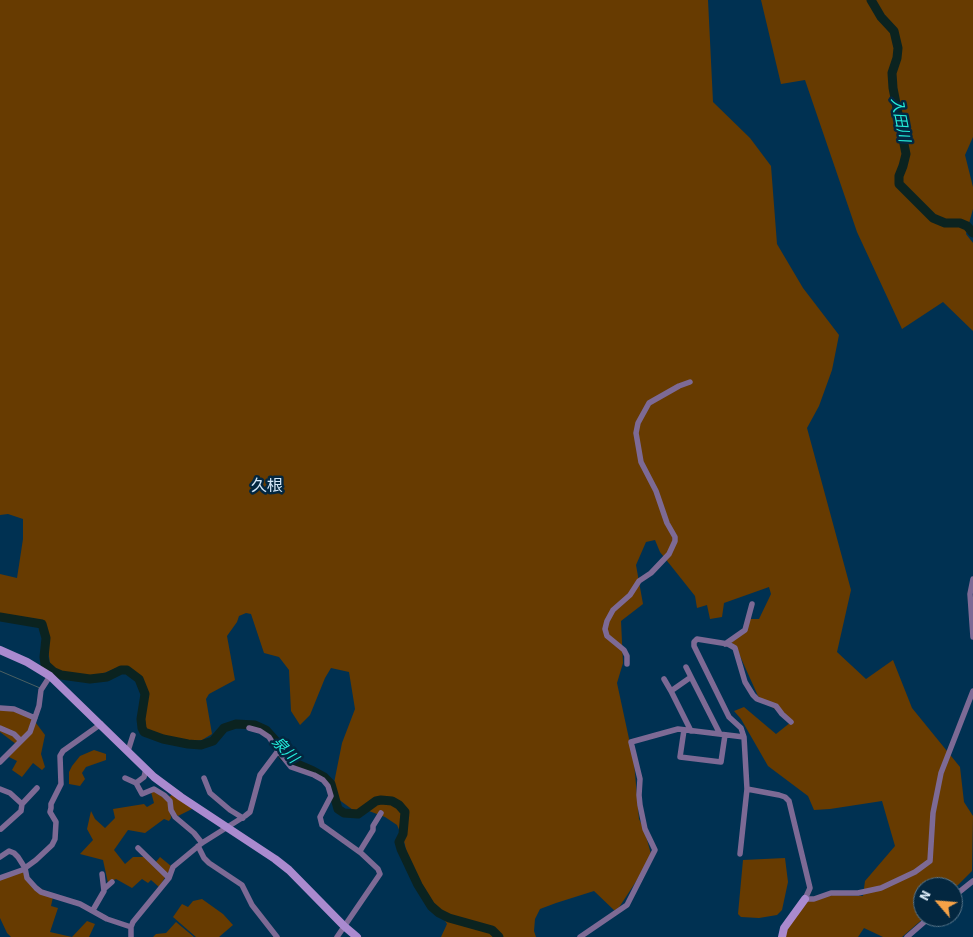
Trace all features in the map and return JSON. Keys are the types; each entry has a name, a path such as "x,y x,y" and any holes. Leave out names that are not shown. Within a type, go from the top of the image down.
{"street":[{"path":"627,664 627,656 624,650 607,636 605,629 607,621 613,610 630,595 638,581 651,573 669,554 675,541 656,491 641,462 636,433 638,423 649,403 690,382"},
{"path":"973,579 970,594 973,637"},
{"path":"725,644 745,630 752,604"},
{"path":"740,854 747,789 744,737 741,728 729,717 694,646 697,639 725,644 735,648 746,682 753,695 776,706 791,722"},
{"path":"0,650 27,662 50,676 167,787 289,870 357,937"},
{"path":"684,730 680,757 721,762 722,735 686,667"},
{"path":"0,762 30,732 39,706 41,690 50,676"},
{"path":"671,691 691,677"},
{"path":"664,679 691,731"},
{"path":"805,899 814,899 832,893 858,893 881,888 915,872 930,860 933,813 941,773 973,691"},
{"path":"0,708 14,709 35,718"},
{"path":"0,878 25,869 52,846 55,838 56,822 50,812 50,808 61,784 60,756 63,751 101,724"},
{"path":"0,728 14,734 20,740"},
{"path":"249,728 260,731 269,737 278,752 291,767 316,773 323,780 330,791 330,802 320,817 322,825 360,851 378,869 380,874 337,937"},
{"path":"580,937 626,905 655,850 646,829 640,805 640,779 631,742 671,730 744,737"},
{"path":"128,751 133,735"},
{"path":"131,937 131,927 138,915 169,878 173,866 200,845 250,812 260,775 278,752"},
{"path":"136,783 144,777 146,769"},
{"path":"125,778 136,783 142,794 154,789 170,801 171,810 200,845 204,858 242,885 252,905 277,937"},
{"path":"204,778 210,793 243,818"},
{"path":"1,829 21,811 22,804 37,788"},
{"path":"0,789 10,793 22,804"},
{"path":"747,789 779,795 786,797 789,801 810,888 805,899 784,928 782,937"},
{"path":"360,851 381,813"},
{"path":"171,824 178,819"},
{"path":"138,848 169,878"},
{"path":"0,857 9,851 14,853 25,869 27,878 36,888 80,904 107,919 115,920 131,927"},
{"path":"93,910 104,892 102,874"},
{"path":"963,889 973,881"},
{"path":"104,889 112,882"},
{"path":"907,937 918,927"}],"shaded area":[{"path":"0,0 708,0 713,102 750,138 771,166 777,244 803,288 839,335 832,370 819,406 807,428 851,590 837,652 866,679 893,660 912,708 960,767 964,802 973,816 972,871 963,880 963,877 913,877 914,927 902,937 883,937 864,928 858,937 784,937 785,929 808,901 833,895 863,896 865,881 895,846 882,801 814,810 808,796 768,766 741,719 734,711 744,707 776,734 791,722 758,696 736,647 731,642 745,632 749,619 759,619 771,594 769,587 724,603 722,617 710,619 707,605 697,608 695,596 660,552 655,540 646,542 636,565 643,604 621,621 623,663 617,683 634,762 639,819 651,854 637,880 616,912 594,891 540,909 535,919 534,931 536,937 441,937 447,924 410,866 404,841 397,825 385,817 369,811 353,810 338,799 334,783 342,743 355,709 349,672 331,668 310,715 300,725 291,711 289,670 279,657 264,653 251,614 246,613 239,616 227,636 235,680 209,694 206,699 212,734 202,740 175,743 146,732 141,721 147,693 141,677 125,668 116,668 90,679 65,677 51,670 44,623 0,614 0,574 17,578 23,539 23,519 8,514 0,515"},
{"path":"761,0 973,0 973,137 965,155 973,187 973,209 966,234 973,243 973,331 943,302 902,329 857,232 805,80 781,84"},
{"path":"0,710 30,715 45,735 41,754 45,767 42,770 33,763 22,777 12,770 17,761 9,757 16,744 0,732"},
{"path":"94,750 106,754 106,760 86,767 82,773 85,779 80,786 69,784 69,772 72,766 80,756"},
{"path":"155,790 169,803 171,818 169,821 164,819 145,833 128,830 114,850 125,864 133,857 146,857 155,863 160,857 171,866 169,871 159,887 151,880 148,883 142,879 132,888 116,879 108,883 103,860 80,854 93,840 87,829 91,811 95,819 105,828 115,818 113,809 144,804 147,807 154,803 151,792"},
{"path":"173,794 194,808 178,816 171,810 169,797"},
{"path":"785,858 788,882 782,910 777,915 759,918 741,917 738,914 743,860"},
{"path":"23,872 26,878 53,897 51,906 58,908 50,932 72,937 11,937 7,933 0,918 0,879"},
{"path":"202,899 223,914 233,925 219,937 196,937 173,917 182,904 188,907 193,901"},
{"path":"87,921 95,924 89,937 72,937"},
{"path":"176,922 194,937 153,937 156,934 166,933"}],"waterway":[{"name":"入田川","path":"871,0 881,17 894,31 898,48 892,73 893,88 906,154 899,176 899,184 933,218 945,223 960,223 967,226 973,233"},
{"name":"泉川","path":"0,617 42,624 46,638 45,664 54,672 61,675 90,679 107,677 121,670 127,670 139,679 145,694 141,719 144,732 163,739 201,745 213,741 224,728 236,724 255,725 266,730 275,740 283,756 324,777 331,784 338,809 344,813 358,814 376,801 381,800 392,801 399,805 405,812 403,834 399,842 401,849 418,885 431,906 449,918 492,930 499,937"},
{"path":"0,671 40,688"}],"district":[{"name":"久根","path":"267,487"}]}
